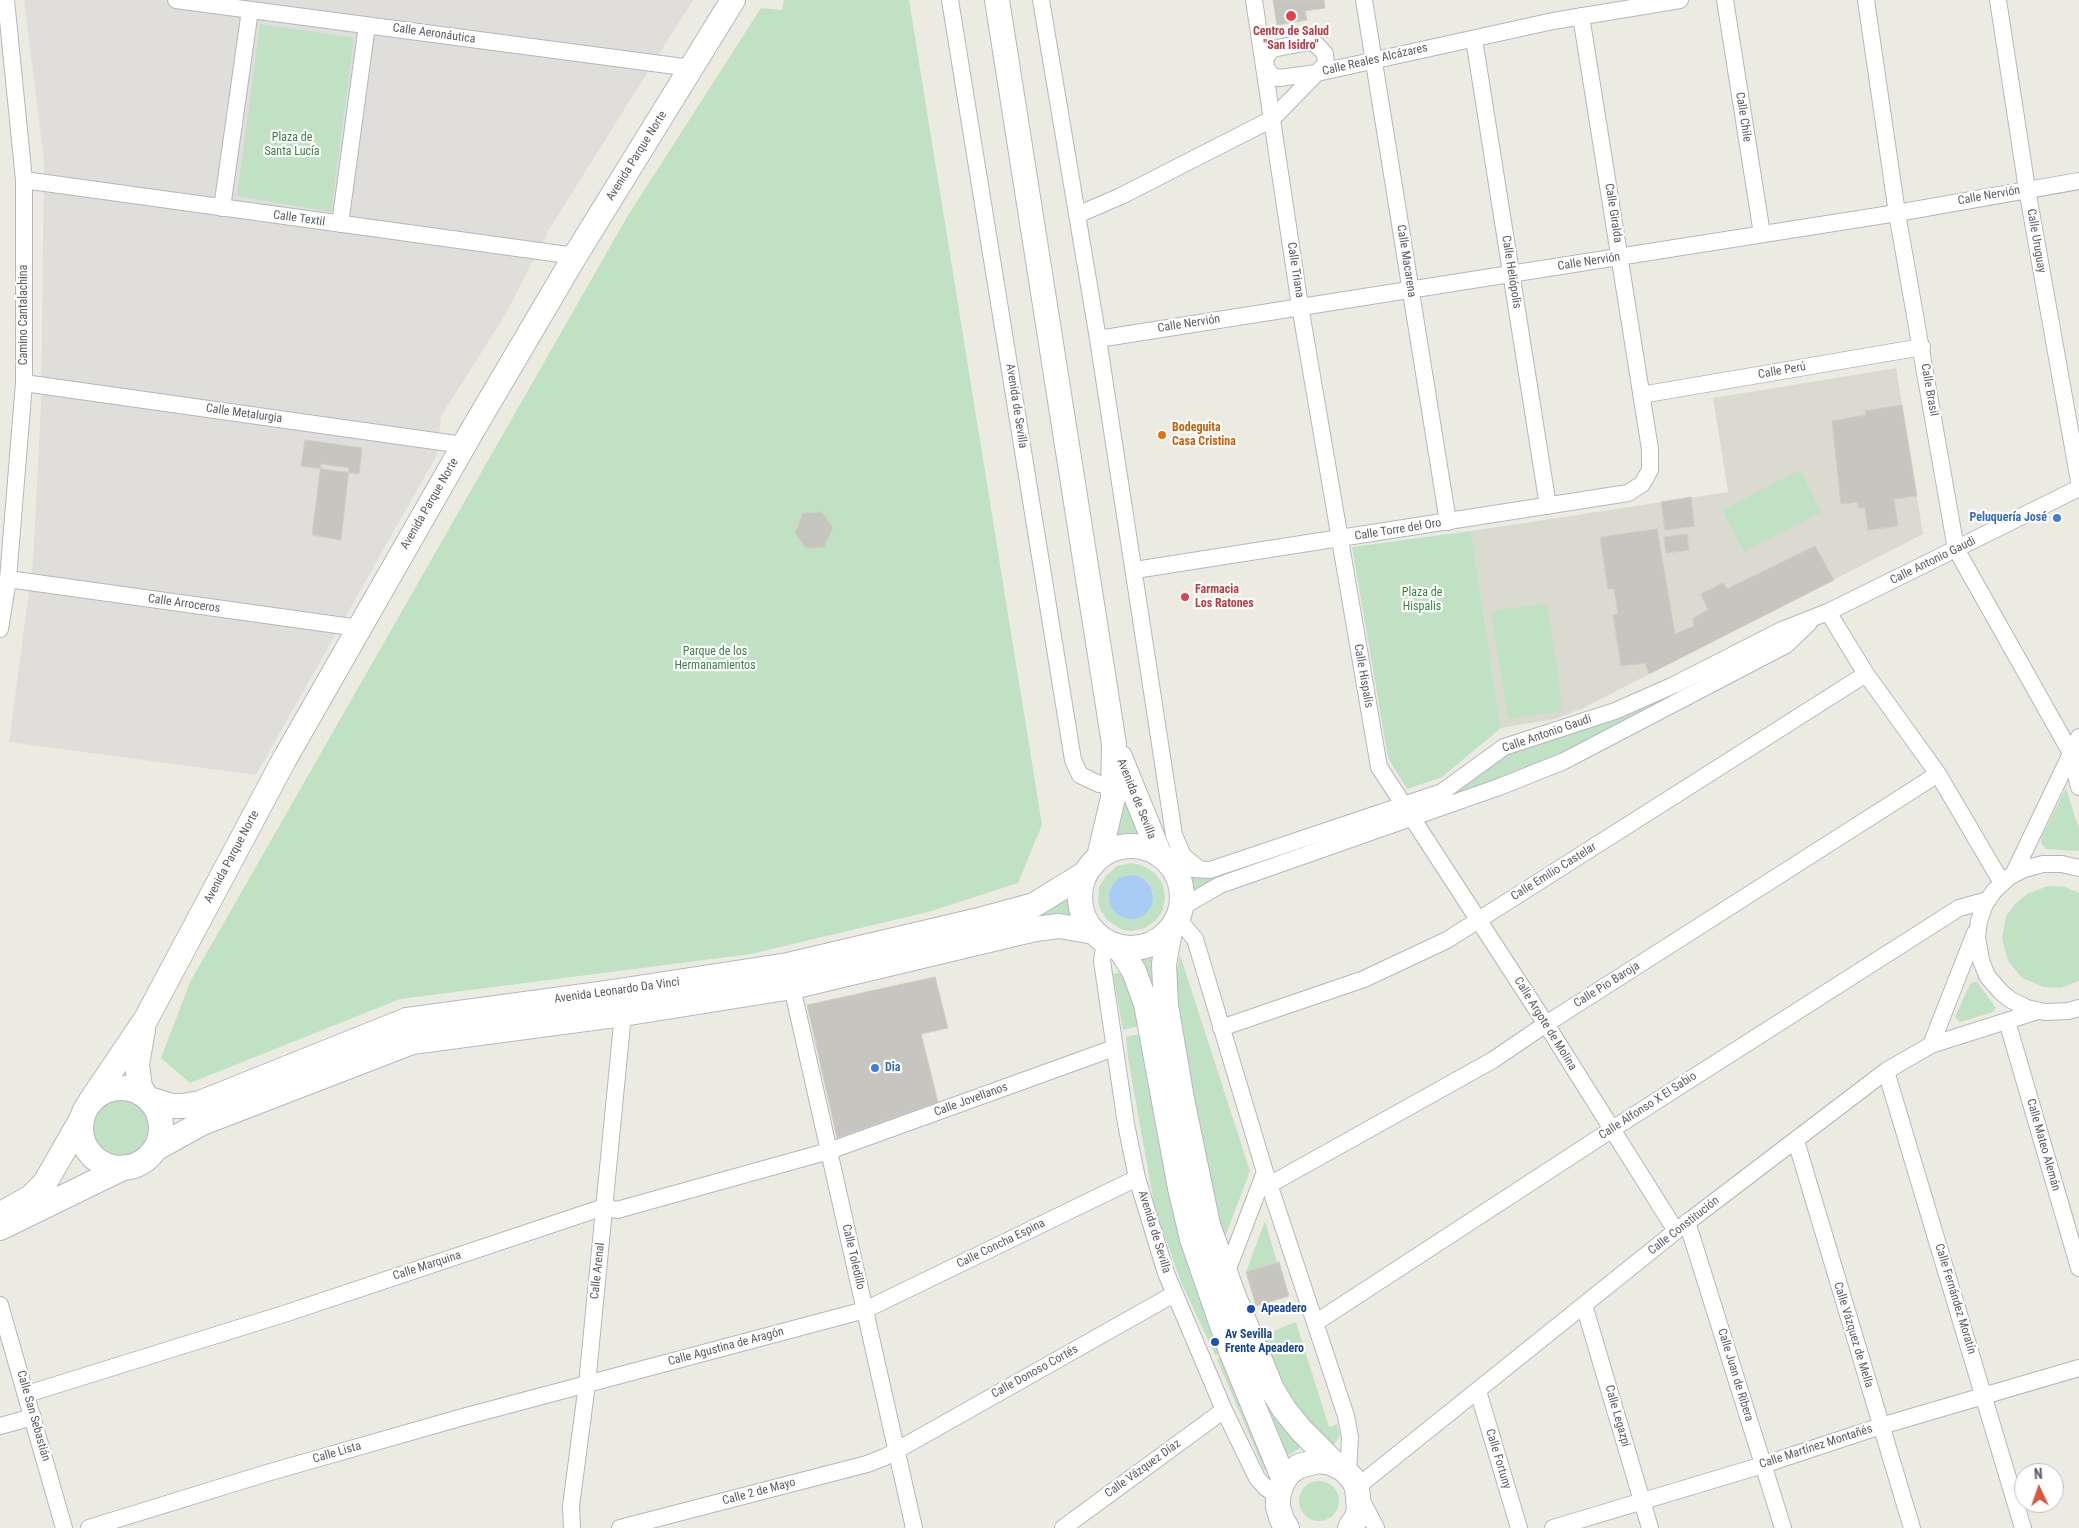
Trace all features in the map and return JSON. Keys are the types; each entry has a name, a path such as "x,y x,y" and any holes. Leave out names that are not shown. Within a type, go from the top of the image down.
{"street":[{"name":"Camino Cantalachina","path":"0,630 8,579 24,383 24,180 6,0"},
{"name":"Calle Aeronáutica","path":"176,0 691,68"},
{"name":"Avenida Parque Norte","path":"85,1111 146,1019 284,760 463,445 575,256 733,0"},
{"name":"Avenida de Sevilla","path":"950,0 1073,760 1080,775 1099,784 1114,787"},
{"name":"Avenida de Sevilla","path":"996,0 1114,744 1112,804 1092,865"},
{"path":"1041,0 1135,570 1174,835 1186,860 1204,870"},
{"name":"Calle Triana","path":"1254,0 1300,306 1340,540"},
{"name":"Calle Macarena","path":"1364,0 1448,522"},
{"name":"Calle Reales Alcázares","path":"1077,215 1121,196 1272,120 1317,73 1581,16 1680,0"},
{"name":"Calle Chile","path":"1725,0 1762,234"},
{"name":"Calle Brasil","path":"1866,0 1897,213 1956,549 2071,753 2079,787"},
{"name":"Calle Uruguay","path":"1998,0 2027,189 2079,481"},
{"path":"222,208 250,10"},
{"name":"Calle Giralda","path":"1581,16 1650,449 1650,470"},
{"path":"340,224 368,25"},
{"name":"Calle Heliópolis","path":"1474,38 1548,506"},
{"path":"1309,42 1317,45 1325,54 1324,66 1317,73 1279,78 1270,73 1264,63 1264,58 1272,49 1309,42"},
{"name":"Calle Textil","path":"24,180 575,256"},
{"name":"Calle Nervión","path":"1098,339 1897,213 2079,181"},
{"name":"Calle Perú","path":"1641,394 1922,347"},
{"name":"Calle Metalurgia","path":"24,383 463,445"},
{"name":"Calle Torre del Oro","path":"1135,570 1340,540 1628,493 1642,484 1650,470"},
{"name":"Calle Antonio Gaudi","path":"1183,913 1220,885 1409,812 1446,789 1489,756 1511,743 1615,711 1674,685 1782,630 1828,612 2079,488"},
{"name":"Calle Hispalis","path":"1340,540 1379,767 1409,812"},
{"name":"Calle Arroceros","path":"8,579 359,628"},
{"path":"1828,612 1866,674 1938,774 2007,879"},
{"name":"Calle Antonio Gaudi","path":"1164,857 1204,870 1216,868 1499,787 1564,761 1786,645 1812,619"},
{"name":"Calle Emilio Castelar","path":"1221,1028 1364,979 1447,940 1866,674"},
{"path":"1931,1045 1988,900 2007,879 2079,737"},
{"name":"Avenida de Sevilla","path":"1114,744 1164,857"},
{"name":"Calle Pio Baroja","path":"1267,1178 1478,1069 1938,774"},
{"path":"1164,857 1171,810"},
{"name":"Calle Argote de Molina","path":"1409,812 1546,1024 1611,1130 1682,1227"},
{"path":"1281,1510 1231,1352 1195,1248 1180,1188 1146,1004 1134,971 1122,952 1104,939 1085,919 1080,904 1081,888 1092,865 1113,849 1128,846 1144,847 1164,857 1177,873 1182,886 1183,913 1195,939 1267,1178 1349,1427 1350,1480 1358,1513 1351,1528"},
{"path":"2007,879 2030,867 2050,863 2079,868"},
{"name":"Avenida Leonardo Da Vinci","path":"147,1097 172,1106 200,1103 407,1020 607,993 788,965 975,921 1034,905 1092,865"},
{"name":"Calle Alfonso X El Sabio","path":"1315,1323 1611,1130 1959,908 1988,900"},
{"path":"1104,939 1134,948 1147,946 1160,940 1183,913 1192,912 1195,939"},
{"path":"1183,913 1166,948 1164,979 1169,1026 1201,1198 1208,1225 1265,1375 1279,1401 1301,1430 1350,1480 1376,1528"},
{"name":"Avenida Leonardo Da Vinci","path":"155,1149 202,1123 412,1042 623,1014 792,987 1035,928 1059,926 1104,939"},
{"path":"1978,926 1977,943 1979,954 1991,980 2011,1000 2026,1008 2038,1011 2061,1012 2079,1008"},
{"name":"Avenida de Sevilla","path":"1104,939 1102,961 1114,1048 1137,1178 1174,1294 1224,1410 1258,1480 1281,1510"},
{"name":"Calle Toledillo","path":"792,987 914,1528"},
{"name":"Calle Constitución","path":"1350,1480 1478,1391 1682,1227 1886,1071 1931,1045 2038,1011"},
{"name":"Calle Arenal","path":"572,1528 572,1506 587,1384 623,1014"},
{"name":"Avenida Parque Norte","path":"146,1019 138,1049 137,1064 140,1087 147,1097"},
{"name":"Calle Mateo Alemán","path":"2007,1021 2079,1268"},
{"name":"Calle Jovellanos","path":"829,1151 1114,1048"},
{"name":"Calle Fernández Moratín","path":"1886,1071 2023,1528"},
{"path":"0,1214 20,1204 41,1188 85,1111 104,1091 116,1088 133,1089 147,1097 158,1111 161,1126 159,1140 155,1149 142,1162 125,1167 0,1228"},
{"path":"85,1111 81,1136 90,1153 106,1165 125,1167"},
{"name":"Calle Vázquez de Mella","path":"1796,1141 1912,1528"},
{"name":"Calle Marquina","path":"27,1394 287,1313 604,1207 616,1210 829,1151"},
{"name":"Calle Concha Espina","path":"865,1310 1137,1178"},
{"path":"1226,1274 1267,1178"},
{"name":"Calle Juan de Ribera","path":"1682,1227 1783,1528"},
{"name":"Calle Donoso Cortés","path":"896,1451 1174,1294"},
{"name":"Calle San Sebastián","path":"0,1305 34,1417 64,1528"},
{"name":"Calle Legazpi","path":"1584,1305 1650,1528"},
{"name":"Calle Agustina de Aragón","path":"587,1384 865,1310"},
{"name":"Calle Martínez Montañés","path":"1553,1528 1763,1465 1881,1426 2079,1368"},
{"name":"Calle Lista","path":"89,1528 283,1468 587,1384"},
{"name":"Calle Fortuny","path":"1478,1391 1519,1528"},
{"name":"Calle Vázquez Díaz","path":"1063,1528 1224,1410"},
{"path":"0,1426 34,1417"},
{"name":"Calle 2 de Mayo","path":"620,1528 868,1464 896,1451"},
{"path":"1281,1510 1292,1471 1307,1463 1323,1461 1350,1480"}],"shaded area":[{"path":"24,0 693,0 550,228 504,317 441,416 437,455 256,775 9,742 33,561 41,405 44,161"},
{"path":"1896,368 1923,534 1583,708 1555,719 1501,728 1471,531 1728,492 1713,398"}],"green space":[{"name":"Parque de los Hermanamientos","path":"784,0 909,0 1042,825 1018,883 928,912 751,954 400,999 190,1083 161,1058 190,982 627,217 761,8 782,10"},
{"name":"Plaza de Santa Lucía","path":"260,24 354,38 331,212 237,196"},
{"path":"1800,470 1821,512 1744,552 1722,510"},
{"name":"Plaza de Hispalis","path":"1471,531 1501,728 1442,777 1407,789 1388,758 1352,547"},
{"path":"1547,603 1563,711 1508,719 1491,611"},
{"path":"1671,692 1675,697 1554,759 1456,797 1452,792 1510,752"},
{"path":"2066,788 2079,829 2079,850 2046,849 2041,843 2041,838"},
{"path":"1124,797 1145,838 1134,836 1117,839"},
{"path":"1131,863 1141,865 1154,872 1163,884 1165,898 1162,912 1156,920 1145,928 1132,931 1123,930 1108,921 1100,909 1098,901 1099,887 1106,876 1117,866","holes":["1128,875 1142,878 1148,882 1153,892 1153,899 1149,909 1138,917 1123,917 1115,911 1110,901 1110,891 1116,881"]},
{"path":"1188,875 1213,876 1214,880 1192,893"},
{"path":"2048,886 2065,887 2079,893 2079,981 2060,988 2044,987 2022,978 2008,961 2002,939 2006,916 2015,904 2027,894"},
{"path":"1073,889 1072,901 1076,918 1022,920"},
{"path":"1157,951 1159,1008 1134,957 1146,956"},
{"path":"1180,955 1250,1171 1224,1240 1208,1178 1177,1019 1176,974"},
{"path":"1123,972 1142,1025 1123,1030 1113,974"},
{"path":"1977,982 1996,1008 1993,1012 1960,1022 1955,1017 1970,984"},
{"path":"1143,1033 1222,1353 1215,1355 1181,1282 1155,1209 1128,1058 1126,1037"},
{"path":"115,1100 127,1100 137,1104 145,1112 149,1128 145,1144 137,1152 127,1156 115,1156 105,1152 97,1144 93,1134 93,1122 97,1112 105,1104"},
{"path":"1265,1221 1277,1262 1246,1272"},
{"path":"1296,1322 1329,1427 1337,1424 1340,1436 1334,1444 1327,1443 1280,1387 1264,1341 1268,1333"},
{"path":"1223,1357 1271,1468 1264,1470 1217,1359"},
{"path":"1261,1392 1302,1447 1287,1456"},
{"path":"1319,1481 1333,1487 1339,1501 1333,1515 1319,1521 1305,1515 1299,1501 1305,1487"}],"water":[{"path":"1131,875 1143,879 1149,885 1153,897 1149,909 1143,915 1131,919 1119,915 1113,909 1109,897 1113,885 1119,879"}],"building":[{"name":"Centro de Salud \"San Isidro\"","path":"1273,0 1324,0 1325,8 1305,11 1307,20 1277,25"},
{"path":"1902,405 1917,496 1894,499 1898,526 1868,530 1865,508 1859,508 1858,502 1841,504 1832,421 1866,415 1865,411"},
{"path":"305,440 362,448 359,474 301,466"},
{"path":"321,464 349,468 341,540 312,535"},
{"path":"1691,497 1694,526 1665,530 1661,502"},
{"path":"822,512 833,528 824,547 806,548 795,533 803,513"},
{"path":"1657,529 1675,634 1694,626 1693,618 1708,610 1701,594 1723,583 1727,589 1815,546 1834,580 1649,674 1645,663 1621,666 1613,615 1618,614 1614,589 1608,589 1600,537"},
{"path":"1687,534 1689,550 1666,553 1664,537"},
{"name":"Dia","path":"935,977 948,1028 921,1034 938,1102 837,1138 807,1005"},
{"path":"1279,1262 1289,1296 1256,1306 1246,1272"}],"place":[{"name":"Centro de Salud \"San Isidro\"","path":"1291,16"},
{"name":"Bodeguita Casa Cristina","path":"1162,435"},
{"name":"Peluquería José","path":"2057,518"},
{"name":"Farmacia Los Ratones","path":"1185,597"},
{"name":"Dia","path":"875,1068"},
{"name":"Apeadero","path":"1251,1309"},
{"name":"Av Sevilla Frente Apeadero","path":"1215,1342"}]}
